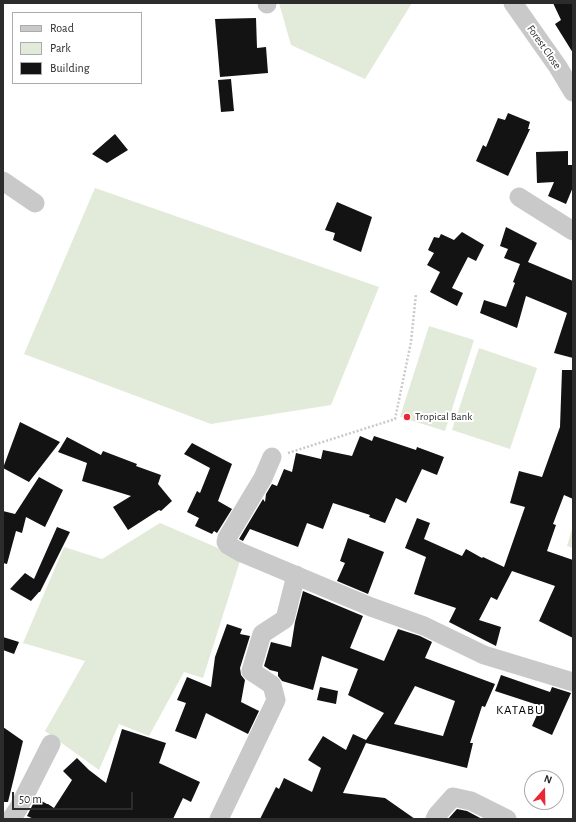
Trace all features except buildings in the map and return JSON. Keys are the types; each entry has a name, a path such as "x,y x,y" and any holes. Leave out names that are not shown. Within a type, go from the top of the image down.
{"street":[{"name":"Forest Close","path":"513,3 558,67 573,92"},
{"path":"3,181 35,203"},
{"path":"519,197 573,231"},
{"path":"272,457 263,478 227,538 226,542 228,545 240,552 371,607 424,626 484,655 573,682"},
{"path":"219,819 276,700 272,685 251,671 262,634 285,619 296,576"},
{"path":"11,819 18,809 51,744"},
{"path":"435,819 453,797 471,800 507,819"}],"path":[{"path":"272,457 395,419 411,342 416,294"}],"green space":[{"path":"279,3 412,3 365,79 291,45"},
{"path":"95,188 379,287 331,405 211,424 24,354"},
{"path":"429,326 474,340 445,431 400,417"},
{"path":"479,348 537,368 510,449 452,430"},
{"path":"160,523 241,558 203,678 184,672 149,736 119,724 99,770 45,731 85,661 23,643 64,547 102,559"},
{"path":"573,526 573,548 567,546"}],"place":[{"name":"Tropical Bank","path":"407,417"}],"district":[{"name":"KATABU","path":"520,710"}]}
